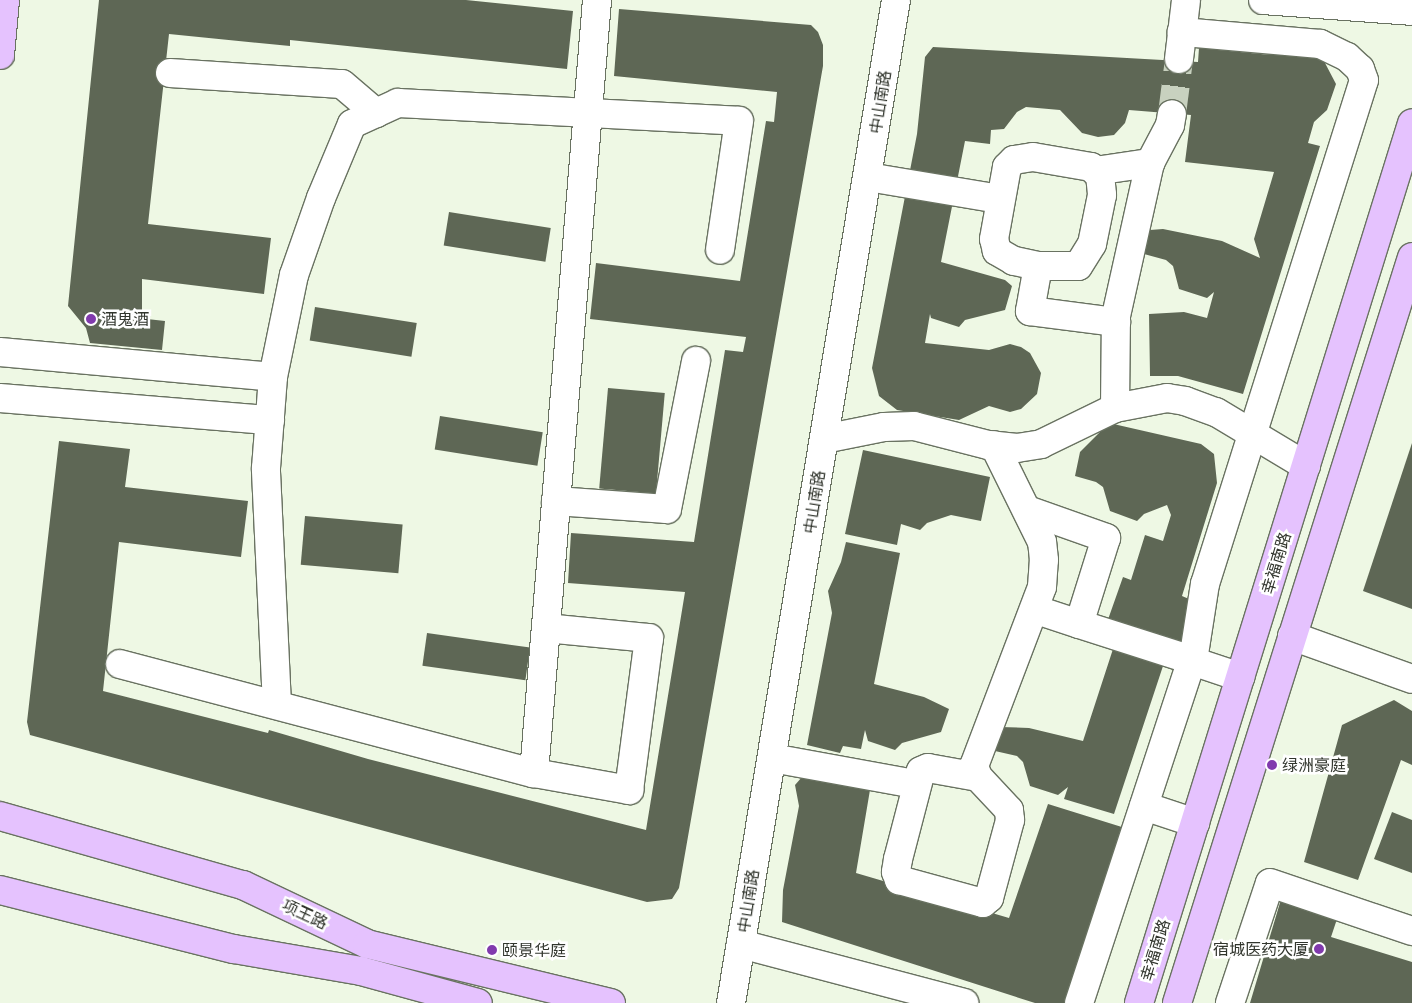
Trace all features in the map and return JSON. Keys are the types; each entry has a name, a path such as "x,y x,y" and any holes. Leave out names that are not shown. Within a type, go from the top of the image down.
{"main road":[{"path":"0,55 4,0"},
{"name":"幸福南路","path":"1139,1003 1412,123"},
{"path":"1177,1003 1412,257"},
{"name":"项王路","path":"0,816 243,885 368,944 611,1003"},
{"path":"0,890 234,949 361,972 467,1002"}],"street":[{"path":"534,773 597,0"},
{"name":"中山南路","path":"732,1003 896,0"},
{"path":"1179,58 1186,0"},
{"path":"1263,0 1412,11"},
{"path":"1078,1003 1193,661 1205,584 1364,80 1360,69 1347,57 1320,44 1182,32"},
{"path":"170,73 342,84 376,113"},
{"path":"277,705 266,468 273,377 294,275 321,198 352,124 398,103 739,121 720,250"},
{"path":"1115,408 1116,322 1150,163 1170,125 1172,114"},
{"path":"1096,171 1100,175 1102,195 1092,244 1084,259 1072,267 1038,266 1014,262 997,251 994,239 1000,199 1007,167 1014,160 1033,157 1072,163 1096,171 1150,163"},
{"path":"868,177 1000,199"},
{"path":"1038,266 1030,311 1116,322"},
{"path":"0,352 273,377"},
{"path":"556,500 667,509 673,492 696,361"},
{"path":"0,398 270,420"},
{"path":"824,439 884,427 914,426 994,445 1017,448 1041,444 1115,408 1167,398 1185,401 1216,412 1306,466"},
{"path":"978,777 928,768 921,771 915,784 897,866 899,880 983,903 989,898 1010,820 1009,810 978,777 974,766 977,752 1042,587 1044,560 1042,542 994,445"},
{"path":"1027,510 1106,538 1079,624"},
{"path":"1034,609 1240,677"},
{"path":"120,664 534,773 629,790 649,638 546,628"},
{"path":"1292,636 1412,679"},
{"path":"772,758 915,784"},
{"path":"1144,806 1195,823"},
{"path":"1230,1003 1270,883 1412,931"},
{"path":"741,944 964,1003"}],"building":[{"path":"99,0 466,0 573,11 567,69 290,40 290,46 169,34 148,224 271,238 264,294 142,279 142,314 147,319 165,321 162,350 90,343 86,328 68,306"},
{"path":"619,9 811,25 818,32 823,45 823,66 679,888 672,899 647,902 30,735 27,722 59,441 130,449 125,487 248,501 241,557 119,542 103,691 268,733 269,730 368,759 646,830 685,592 568,583 571,533 694,542 725,350 743,352 746,337 590,319 596,263 740,281 766,121 774,122 777,92 614,76"},
{"path":"933,47 1198,62 1199,48 1271,55 1283,50 1315,55 1325,63 1336,84 1327,110 1314,122 1308,143 1320,146 1243,394 1178,376 1150,376 1149,314 1184,312 1207,318 1214,292 1207,298 1179,289 1173,266 1166,260 1144,254 1150,230 1163,229 1222,241 1260,258 1254,239 1274,172 1185,162 1191,115 1129,110 1125,123 1114,135 1098,137 1082,133 1060,110 1026,107 1017,112 1004,129 991,130 990,144 965,141 941,262 1005,280 1012,286 1005,310 965,320 959,327 931,318 930,314 925,343 989,350 1010,344 1021,347 1030,353 1041,373 1037,394 1021,409 1010,412 989,406 959,420 897,410 879,396 872,368 917,134 925,57"},
{"path":"449,212 551,228 545,262 444,246"},
{"path":"315,307 417,323 411,357 310,341"},
{"path":"608,388 665,393 656,494 599,489"},
{"path":"440,416 543,432 537,466 435,450"},
{"path":"1109,423 1201,444 1214,454 1217,483 1182,596 1196,602 1173,670 1163,666 1114,814 1064,799 1068,787 1058,795 1030,786 1023,762 1017,756 995,751 1000,727 1029,728 1083,741 1113,649 1099,645 1123,577 1131,580 1145,535 1163,541 1171,515 1167,505 1144,514 1137,521 1110,511 1103,487 1096,482 1075,476 1080,452"},
{"path":"1412,443 1412,609 1363,591"},
{"path":"863,450 990,477 981,521 951,515 927,523 920,530 901,524 897,545 845,534"},
{"path":"305,516 403,525 398,573 301,565"},
{"path":"846,542 900,553 874,684 924,697 949,709 941,732 902,743 895,750 868,741 865,730 861,749 843,746 840,753 807,745 832,613 828,591 841,562"},
{"path":"427,633 530,647 525,680 422,666"},
{"path":"1394,700 1412,711 1412,765 1401,760 1358,880 1304,862 1342,725"},
{"path":"802,777 872,778 856,873 1009,918 1048,804 1125,828 1065,1003 1035,1003 782,922 783,890 799,806 795,785"},
{"path":"1392,812 1412,820 1412,873 1374,859"},
{"name":"宿城医药大厦","path":"1282,896 1339,913 1331,937 1412,962 1412,1003 1250,1003"}],"tunnel":[{"path":"1172,114 1179,59"}],"place":[{"name":"酒鬼酒","path":"91,319"},
{"name":"绿洲豪庭","path":"1272,765"},
{"name":"宿城医药大厦","path":"1319,949"},
{"name":"颐景华庭","path":"492,950"}]}
